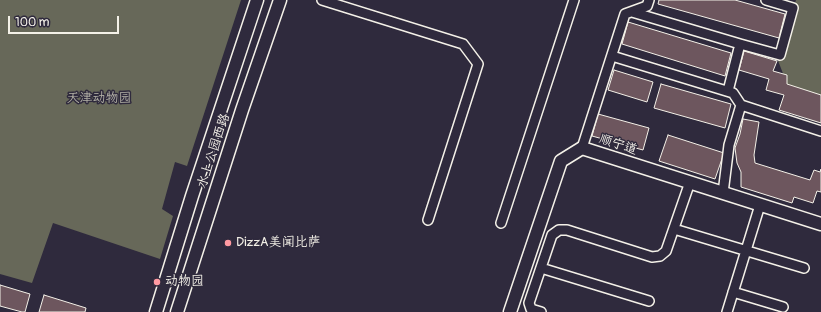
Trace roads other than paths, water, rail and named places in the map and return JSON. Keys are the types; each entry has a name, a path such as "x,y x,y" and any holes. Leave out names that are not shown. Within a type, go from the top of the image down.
{"main road":[{"name":"水上公园西路","path":"156,312 192,196 257,0"},
{"name":"水上公园西路","path":"177,312 242,110 280,0"},
{"name":"顺宁道","path":"510,312 561,162 582,148 821,224"}],"street":[{"path":"322,0 463,44 478,64 428,220"},
{"path":"501,223 574,0"},
{"path":"582,148 625,14 647,6 649,0"},
{"path":"632,12 780,55 794,4 766,0"},
{"path":"728,91 740,44"},
{"path":"612,56 728,91 733,93 741,105 821,131"},
{"path":"723,193 729,144 741,105"},
{"path":"541,312 531,309 528,303 552,235 559,230 567,230 652,257 660,256 666,251 690,182"},
{"path":"727,312 760,205"},
{"path":"674,229 804,268"},
{"path":"541,268 649,300"},
{"path":"733,292 783,307"}],"place":[{"name":"DizzA美闻比萨","path":"228,243"},
{"name":"动物园","path":"157,282"}],"park label":[{"name":"天津动物园","path":"99,99"}]}
